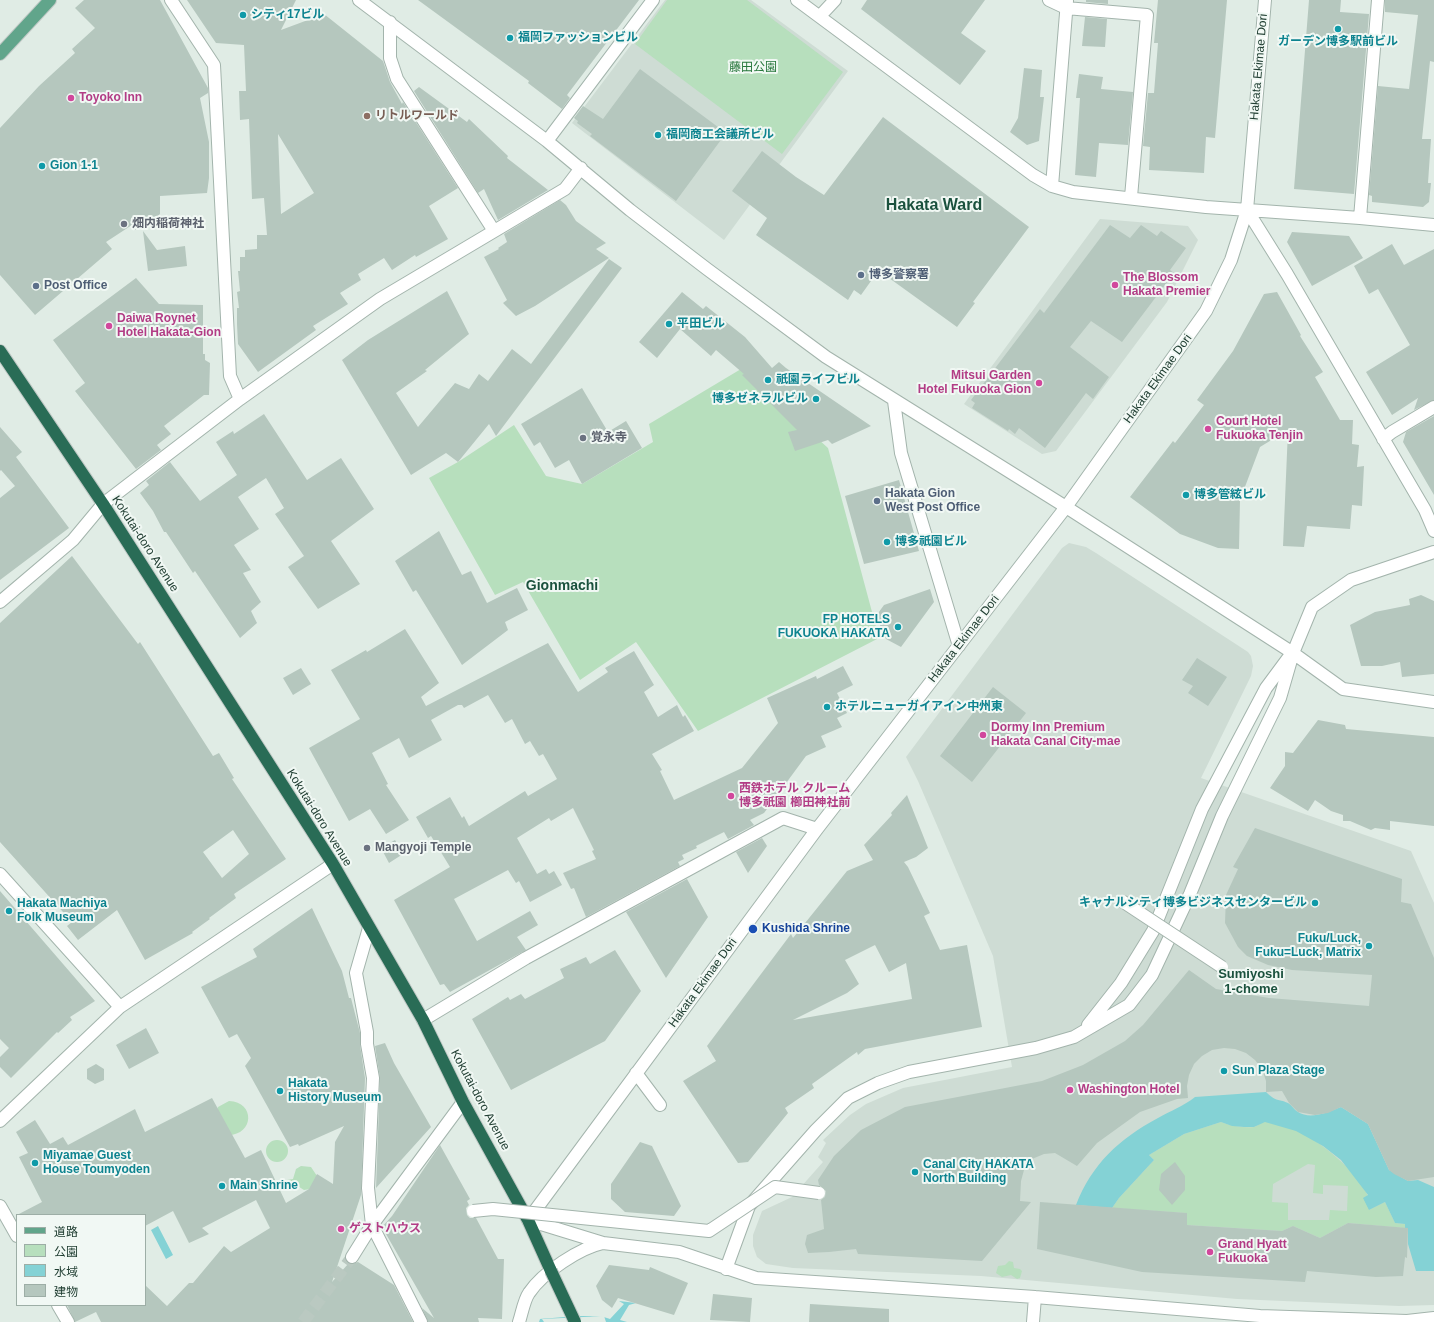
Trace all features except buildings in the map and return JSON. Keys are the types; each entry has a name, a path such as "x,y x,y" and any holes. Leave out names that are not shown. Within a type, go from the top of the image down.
{"highway":[{"name":"Kokutai-doro Avenue","path":"0,351 103,504 333,864 368,928 423,1020 463,1102 528,1220 575,1322"}],"main road":[{"path":"0,54 50,0"}],"street":[{"path":"171,0 214,65 230,376 240,399"},
{"path":"359,0 547,141 630,210 826,357 894,401 1066,507 1293,653 1343,689 1434,702"},
{"path":"547,141 653,0"},
{"path":"797,0 1033,175 1052,186 1073,192 1247,210 1434,225"},
{"path":"820,16 835,0"},
{"path":"1049,0 1066,4 1147,15 1131,197"},
{"name":"Hakata Ekimae Dori","path":"528,1220 817,829 1066,507 1206,311 1231,260 1247,210 1265,0"},
{"path":"1360,218 1378,0"},
{"path":"1052,186 1066,4"},
{"path":"390,22 390,58 397,79 494,231"},
{"path":"0,602 73,540 103,504 240,399 380,299 565,189 581,168"},
{"path":"1247,210 1287,274 1384,439 1425,510 1434,531"},
{"path":"894,401 901,453 959,646"},
{"path":"1384,439 1392,432 1434,407"},
{"path":"726,1268 749,1206 816,1130 848,1098 878,1083 909,1072 1036,1048 1074,1037 1129,1005 1152,975 1190,894 1222,816 1280,698 1293,653 1312,607 1352,580 1434,552"},
{"path":"1084,1030 1122,983 1153,931 1202,809 1266,688 1274,675 1293,653"},
{"path":"423,1020 526,958 783,818 817,829"},
{"path":"0,1120 120,1007 333,864"},
{"path":"0,874 120,1007"},
{"path":"1122,902 1222,967"},
{"path":"368,928 356,973 368,1032 367,1044 374,1078 368,1188 372,1225 421,1322"},
{"path":"636,1074 660,1106"},
{"path":"352,1257 372,1225 463,1102"},
{"path":"473,1211 493,1209 709,1231 775,1187 819,1193"},
{"path":"0,1206 16,1234"},
{"path":"528,1220 603,1243 679,1252 756,1278 1035,1297 1260,1319 1408,1321 1434,1318"},
{"path":"519,1322 529,1293 551,1271 590,1246 603,1243"},
{"path":"1033,1322 1035,1297"},
{"path":"59,1306 68,1322"}],"shaded area":[{"path":"665,0 751,0 848,71 724,240 572,123"},
{"path":"1100,219 1188,226 1198,240 1167,302 1056,451 1042,454 964,404"},
{"path":"1069,543 1086,547 1096,553 1248,652 1251,656 1253,666 1251,676 1201,778 1411,851 1434,903 1434,1305 1399,1306 1237,1299 981,1276 793,1268 766,1264 757,1257 753,1246 753,1235 762,1211 792,1197 823,1162 818,1157 826,1143 823,1140 850,1115 866,1104 903,1088 1012,1067 993,956 918,781 906,757 1062,548"}],"green space":[{"name":"藤田公園","path":"667,0 747,0 843,72 782,154 635,44"},
{"path":"741,369 828,448 879,638 698,731 636,642 580,680 523,582 495,595 429,478 458,462 514,425 546,476 582,484 653,442 649,424"},
{"path":"229,1101 238,1103 244,1107 247,1112 248,1119 247,1125 242,1130 236,1134 227,1135 215,1114 218,1107"},
{"path":"1221,1122 1229,1125 1254,1127 1265,1122 1279,1124 1293,1129 1324,1147 1350,1170 1367,1194 1369,1200 1369,1210 1385,1202 1395,1223 1405,1224 1405,1228 1348,1223 1320,1238 1293,1226 1282,1231 1187,1225 1186,1213 1112,1208 1119,1198 1154,1160 1149,1155 1184,1134","holes":["1308,1164 1315,1165 1313,1193 1323,1194 1323,1185 1348,1186 1347,1211 1330,1210 1329,1220 1288,1220 1288,1203 1272,1202 1273,1184"]},
{"path":"277,1140 285,1143 288,1151 285,1159 277,1162 269,1159 266,1151 269,1143"},
{"path":"301,1166 311,1167 317,1176 310,1189 304,1190 296,1185 292,1190 288,1189 285,1184 287,1180 293,1179 296,1169"},
{"path":"1009,1261 1013,1262 1014,1268 1022,1271 1020,1278 1017,1279 1011,1275 1002,1277 996,1273 998,1266 1005,1265"}],"water":[{"path":"1266,1092 1275,1099 1288,1103 1297,1111 1308,1115 1320,1114 1341,1107 1368,1124 1389,1170 1408,1181 1418,1180 1434,1187 1434,1271 1416,1271 1408,1244 1408,1228 1405,1228 1405,1224 1395,1223 1385,1202 1369,1210 1363,1198 1368,1195 1341,1160 1323,1146 1296,1131 1265,1122 1254,1127 1244,1127 1232,1126 1221,1122 1184,1134 1149,1155 1154,1160 1119,1198 1112,1208 1076,1205 1090,1177 1108,1154 1144,1126 1182,1106 1195,1097"},
{"path":"158,1226 173,1255 166,1259 151,1230"},
{"path":"619,1301 636,1303 629,1305 620,1320 627,1322 539,1322 540,1319 576,1316 595,1316 610,1319 624,1304"}],"pier":[{"path":"604,1316 606,1322 544,1322 542,1319"}],"tunnel":[{"path":"303,1322 352,1257"}],"place":[{"name":"シティ17ビル","path":"243,15"},
{"name":"ガーデン博多駅前ビル","path":"1338,29"},
{"name":"福岡ファッションビル","path":"510,38"},
{"name":"Toyoko Inn","path":"71,98"},
{"name":"リトルワールド","path":"367,116"},
{"name":"福岡商工会議所ビル","path":"658,135"},
{"name":"Gion 1-1","path":"42,166"},
{"name":"畑内稲荷神社","path":"124,224"},
{"name":"博多警察署","path":"861,275"},
{"name":"The Blossom Hakata Premier","path":"1115,285"},
{"name":"Post Office","path":"36,286"},
{"name":"平田ビル","path":"669,324"},
{"name":"Daiwa Roynet Hotel Hakata-Gion","path":"109,326"},
{"name":"祇園ライフビル","path":"768,380"},
{"name":"Mitsui Garden Hotel Fukuoka Gion","path":"1039,383"},
{"name":"博多ゼネラルビル","path":"816,399"},
{"name":"Court Hotel Fukuoka Tenjin","path":"1208,429"},
{"name":"覚永寺","path":"583,438"},
{"name":"博多管絃ビル","path":"1186,495"},
{"name":"Hakata Gion West Post Office","path":"877,501"},
{"name":"博多祇園ビル","path":"887,542"},
{"name":"FP HOTELS FUKUOKA HAKATA","path":"898,627"},
{"name":"ホテルニューガイアイン中州東","path":"827,707"},
{"name":"Dormy Inn Premium Hakata Canal City-mae","path":"983,735"},
{"name":"西鉄ホテル クルーム 博多祇園 櫛田神社前","path":"731,796"},
{"name":"Mangyoji Temple","path":"367,848"},
{"name":"キャナルシティ博多ビジネスセンタービル","path":"1315,903"},
{"name":"Hakata Machiya Folk Museum","path":"9,911"},
{"name":"Kushida Shrine","path":"753,929"},
{"name":"Fuku/Luck, Fuku=Luck, Matrix","path":"1369,946"},
{"name":"Sun Plaza Stage","path":"1224,1071"},
{"name":"Washington Hotel","path":"1070,1090"},
{"name":"Hakata History Museum","path":"280,1091"},
{"name":"Miyamae Guest House Toumyoden","path":"35,1163"},
{"name":"Canal City HAKATA North Building","path":"915,1172"},
{"name":"Main Shrine","path":"222,1186"},
{"name":"ゲストハウス","path":"341,1229"},
{"name":"Grand Hyatt Fukuoka","path":"1210,1252"}],"district":[{"name":"Hakata Ward","path":"934,206"},
{"name":"Gionmachi","path":"562,586"},
{"name":"Sumiyoshi 1-chome","path":"1251,982"}]}
